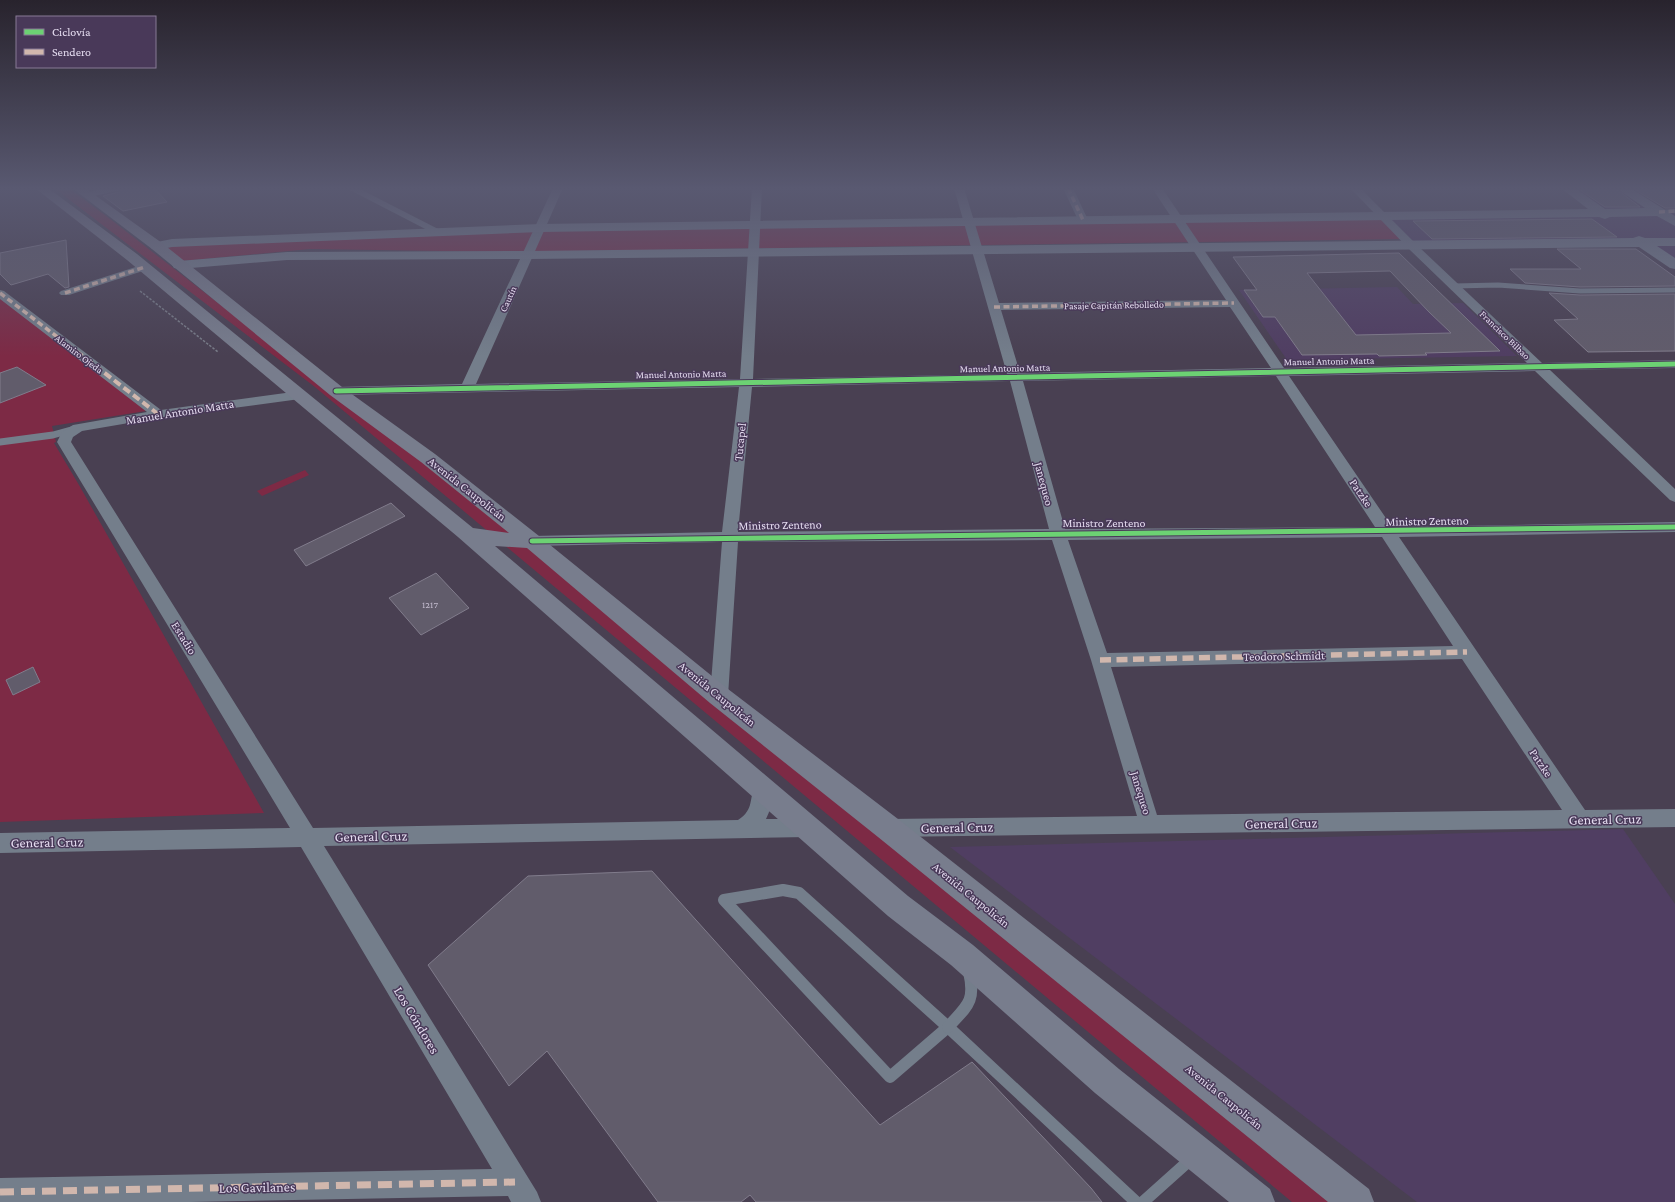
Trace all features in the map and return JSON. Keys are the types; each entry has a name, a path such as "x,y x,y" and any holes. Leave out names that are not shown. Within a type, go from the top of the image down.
{"main road":[{"path":"115,244 465,532 898,906 962,955 1107,1081 1257,1202"},
{"name":"Avenida Caupolicán","path":"154,244 342,396 428,458 532,540 719,696 888,828 1356,1202"},
{"path":"157,246 172,244"},
{"path":"142,265 179,265 287,256 753,253 1481,244"},
{"path":"1645,244 1675,265"},
{"path":"300,395 326,393 342,396"},
{"path":"465,532 498,540 532,540"}],"street":[{"name":"Cautín","path":"467,389 533,244"},
{"name":"Tucapel","path":"719,696 730,537 746,383 753,244"},
{"name":"Janequeo","path":"975,244 1015,378 1058,534 1100,660 1150,825"},
{"name":"Patzke","path":"1195,244 1579,819"},
{"name":"Francisco Bilbao","path":"1411,245 1675,498"},
{"path":"66,292 142,265"},
{"name":"Alamiro Ojeda","path":"0,293 158,414"},
{"name":"Pasaje Capitán Rebolledo","path":"994,307 1234,303"},
{"name":"Manuel Antonio Matta","path":"342,396 467,389 1675,364"},
{"name":"Manuel Antonio Matta","path":"71,434 158,414 300,395"},
{"name":"Estadio","path":"71,434 64,442 307,837"},
{"name":"Ministro Zenteno","path":"532,540 1387,532 1675,526"},
{"name":"Teodoro Schmidt","path":"1100,660 1467,652"},
{"path":"741,829 754,822 760,811 763,790"},
{"name":"General Cruz","path":"888,828 1675,818"},
{"name":"General Cruz","path":"0,843 808,828"},
{"name":"Los Cóndores","path":"307,837 521,1192"},
{"name":"Los Gavilanes","path":"0,1192 521,1192"}],"lane":[{"path":"1454,286 1498,285 1553,288 1580,292 1675,290"},
{"path":"0,442 71,434"},
{"path":"962,955 968,968 972,986 970,1003 948,1027 890,1077 724,900 783,890 799,893 948,1027 1023,1095 1136,1202"},
{"path":"1143,1202 1169,1177 1198,1153"}],"path":[{"path":"140,291 222,355"}],"shaded area":[{"path":"128,244 142,244 525,542 1342,1202 1292,1202 315,387"},
{"path":"216,244 1052,244 508,252 310,249 182,261 165,249 173,246"},
{"path":"1416,244 1468,244 1417,245"},
{"path":"1647,244 1675,244 1675,263"},
{"path":"1397,287 1413,304 1463,303 1517,356 1287,360 1239,290"},
{"path":"0,296 146,411 52,426 56,442 54,443 264,813 0,822"},
{"path":"305,470 309,475 262,496 257,491"},
{"path":"1623,829 1675,904 1675,1202 1417,1202 950,847"}],"building":[{"path":"45,244 66,244 69,287 65,288 48,274 11,285 0,274 0,253"},
{"path":"1557,249 1636,249 1675,277 1675,286 1580,287 1525,283 1510,269 1581,269"},
{"path":"1399,253 1500,351 1379,356 1377,354 1302,355 1275,317 1263,317 1244,290 1257,290 1233,257","holes":["1390,271 1451,333 1356,335 1307,273"]},
{"path":"1549,293 1580,295 1675,294 1675,351 1588,352 1554,320 1578,319"},
{"path":"17,367 46,385 0,403 0,373"},
{"path":"391,503 405,516 306,566 294,550"},
{"path":"436,573 469,608 421,635 389,598"},
{"path":"33,667 40,682 13,695 6,680"},
{"path":"652,871 880,1125 972,1062 1091,1188 1102,1202 756,1202 750,1195 741,1202 658,1202 547,1051 509,1086 428,965 528,876"}],"marked path":[{"path":"65,293 145,267"},
{"path":"0,293 158,414"},
{"path":"994,307 1234,303"},
{"path":"1100,660 1467,652"},
{"path":"0,1192 515,1182"}],"cycle path":[{"path":"336,391 1675,364"},
{"path":"532,541 730,537 1387,532 1675,527"}]}
